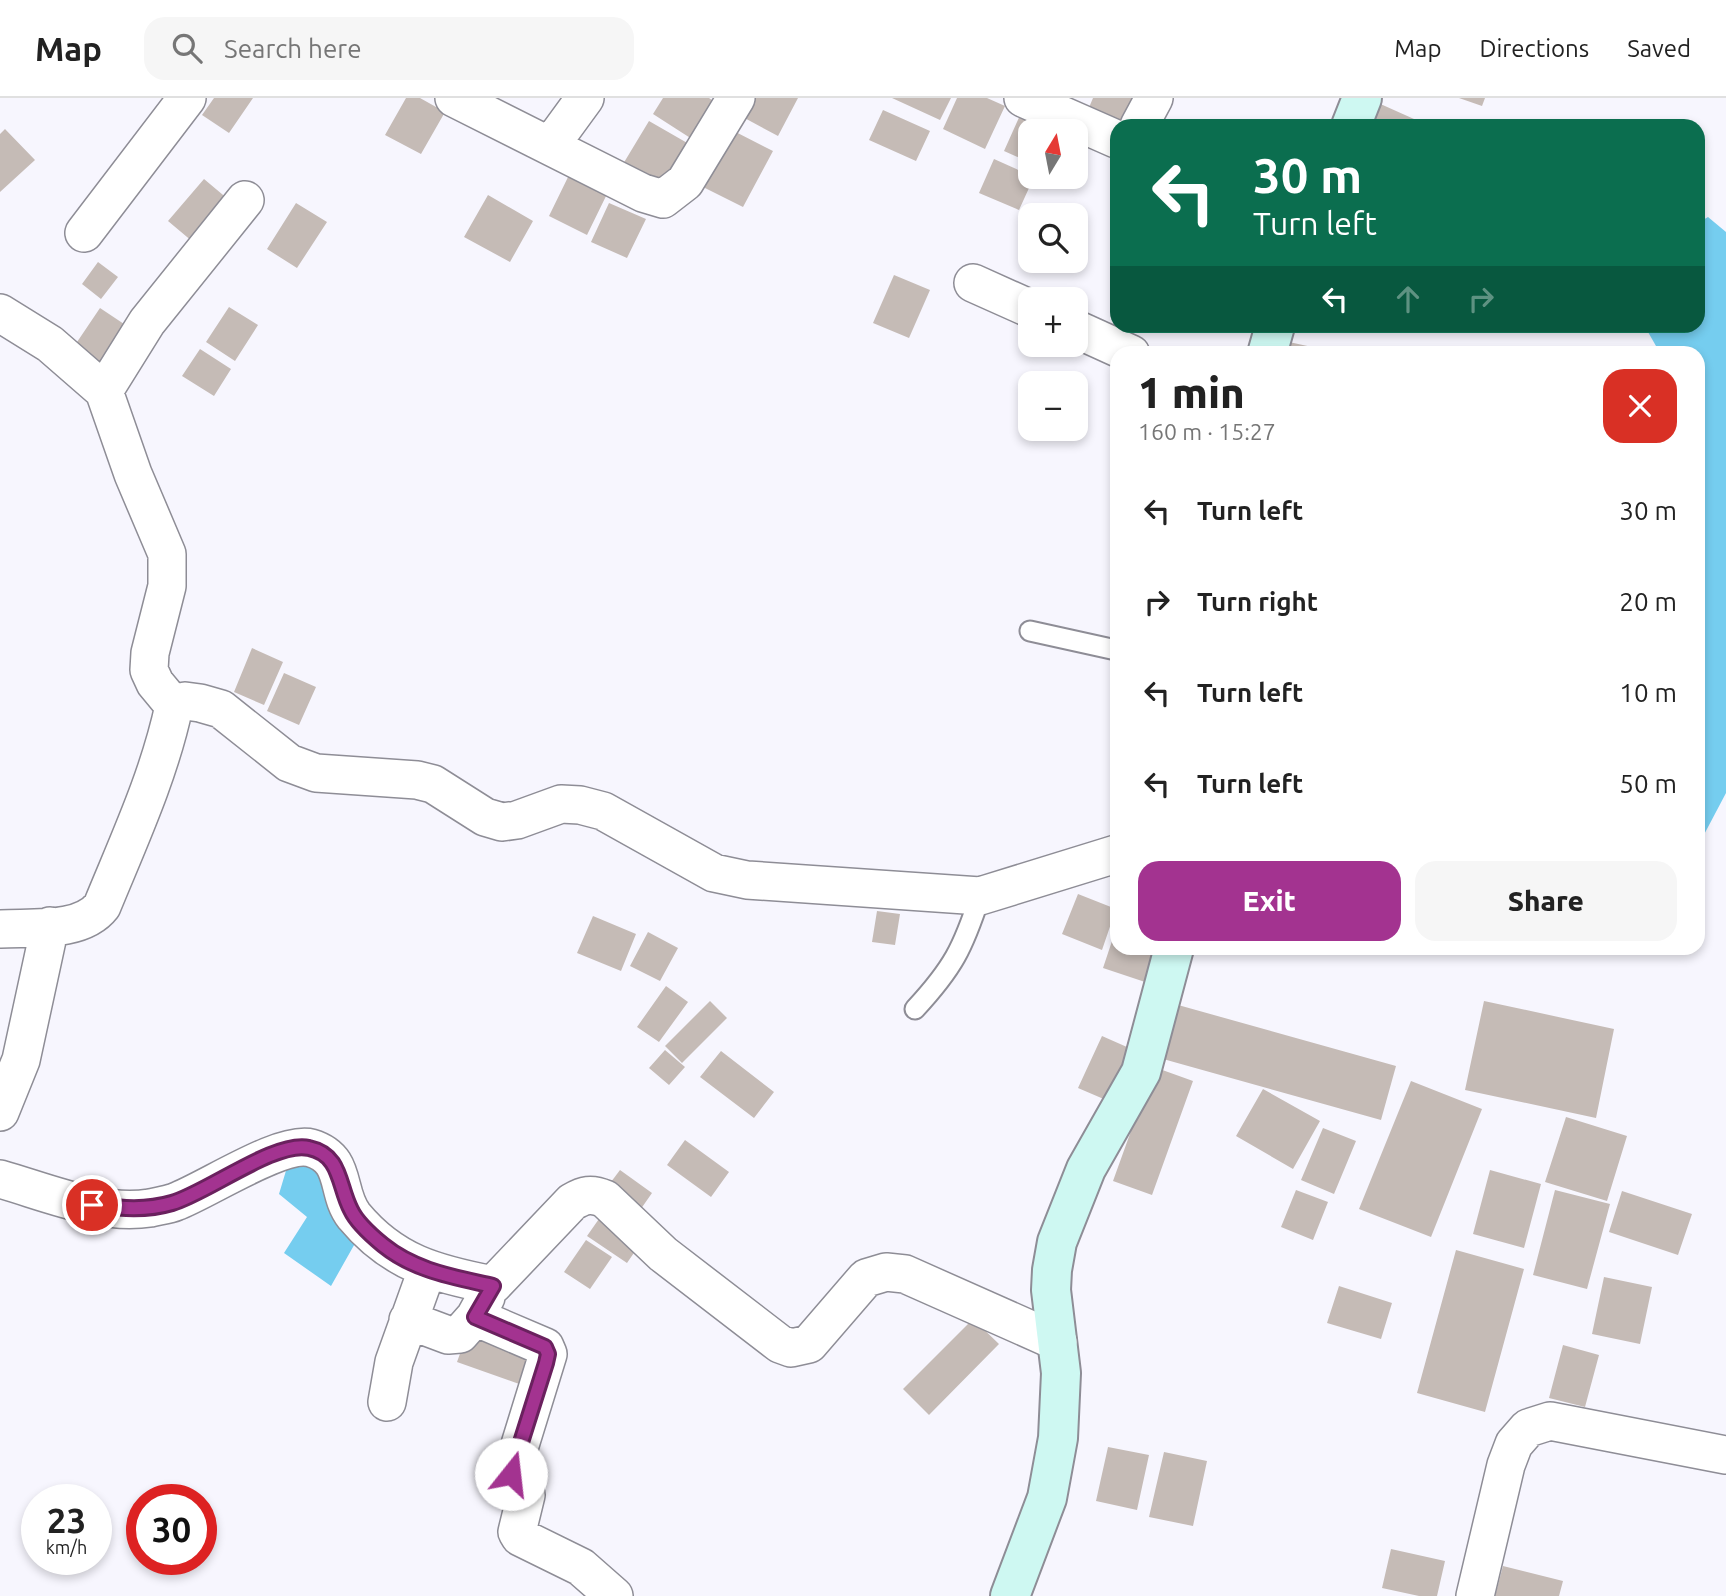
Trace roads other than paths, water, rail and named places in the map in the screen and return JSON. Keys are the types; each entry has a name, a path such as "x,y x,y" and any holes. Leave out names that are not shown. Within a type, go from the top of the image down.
{"street":[{"path":"84,233 187,98"},
{"path":"454,98 653,198 663,200 685,182 736,98"},
{"path":"550,146 585,98"},
{"path":"1024,98 1110,136"},
{"path":"1143,119 1154,98"},
{"path":"1353,119 1362,98"},
{"path":"104,391 147,322 245,200"},
{"path":"973,283 1018,303"},
{"path":"7,329 50,344 104,391 133,474 167,554 167,586 150,653 149,670 155,683 174,706"},
{"path":"1088,334 1113,346"},
{"path":"174,706 185,701 221,709 289,763 316,773 433,783 485,817 502,822 517,820 561,804 580,805 603,811 714,873 747,880 980,896 1110,857"},
{"path":"0,929 75,923 93,917 102,906 153,782 165,747 174,706"},
{"path":"0,1112 21,1060 50,926"},
{"path":"1014,1595 1047,1498 1058,1438 1061,1373 1051,1290 1057,1242 1086,1169 1141,1072 1172,955"},
{"path":"0,1179 92,1205 147,1208 174,1203 286,1149 310,1148 331,1159 337,1166 352,1213 384,1246 427,1270 493,1286"},
{"path":"408,1320 448,1335 464,1331 493,1286 572,1202 583,1195 595,1195 605,1199 663,1254 780,1344 791,1348 809,1344 866,1278 886,1272 905,1274 1058,1342"},
{"path":"387,1402 394,1362 427,1270"},
{"path":"475,1317 534,1341 545,1347 548,1354 511,1474 514,1482 526,1495 517,1532 520,1537 581,1567 614,1596"},
{"path":"1475,1596 1506,1465 1514,1444 1528,1428 1550,1421 1726,1455"}],"lane":[{"path":"1030,631 1110,649"},
{"path":"915,1009 943,979 956,958 966,939 980,896"}],"water":[{"path":"1708,217 1726,232 1726,793 1705,833 1705,346 1656,346 1649,333 1705,333 1705,219"},
{"path":"291,1154 328,1165 362,1231 331,1286 284,1253 307,1217 279,1194"}]}
